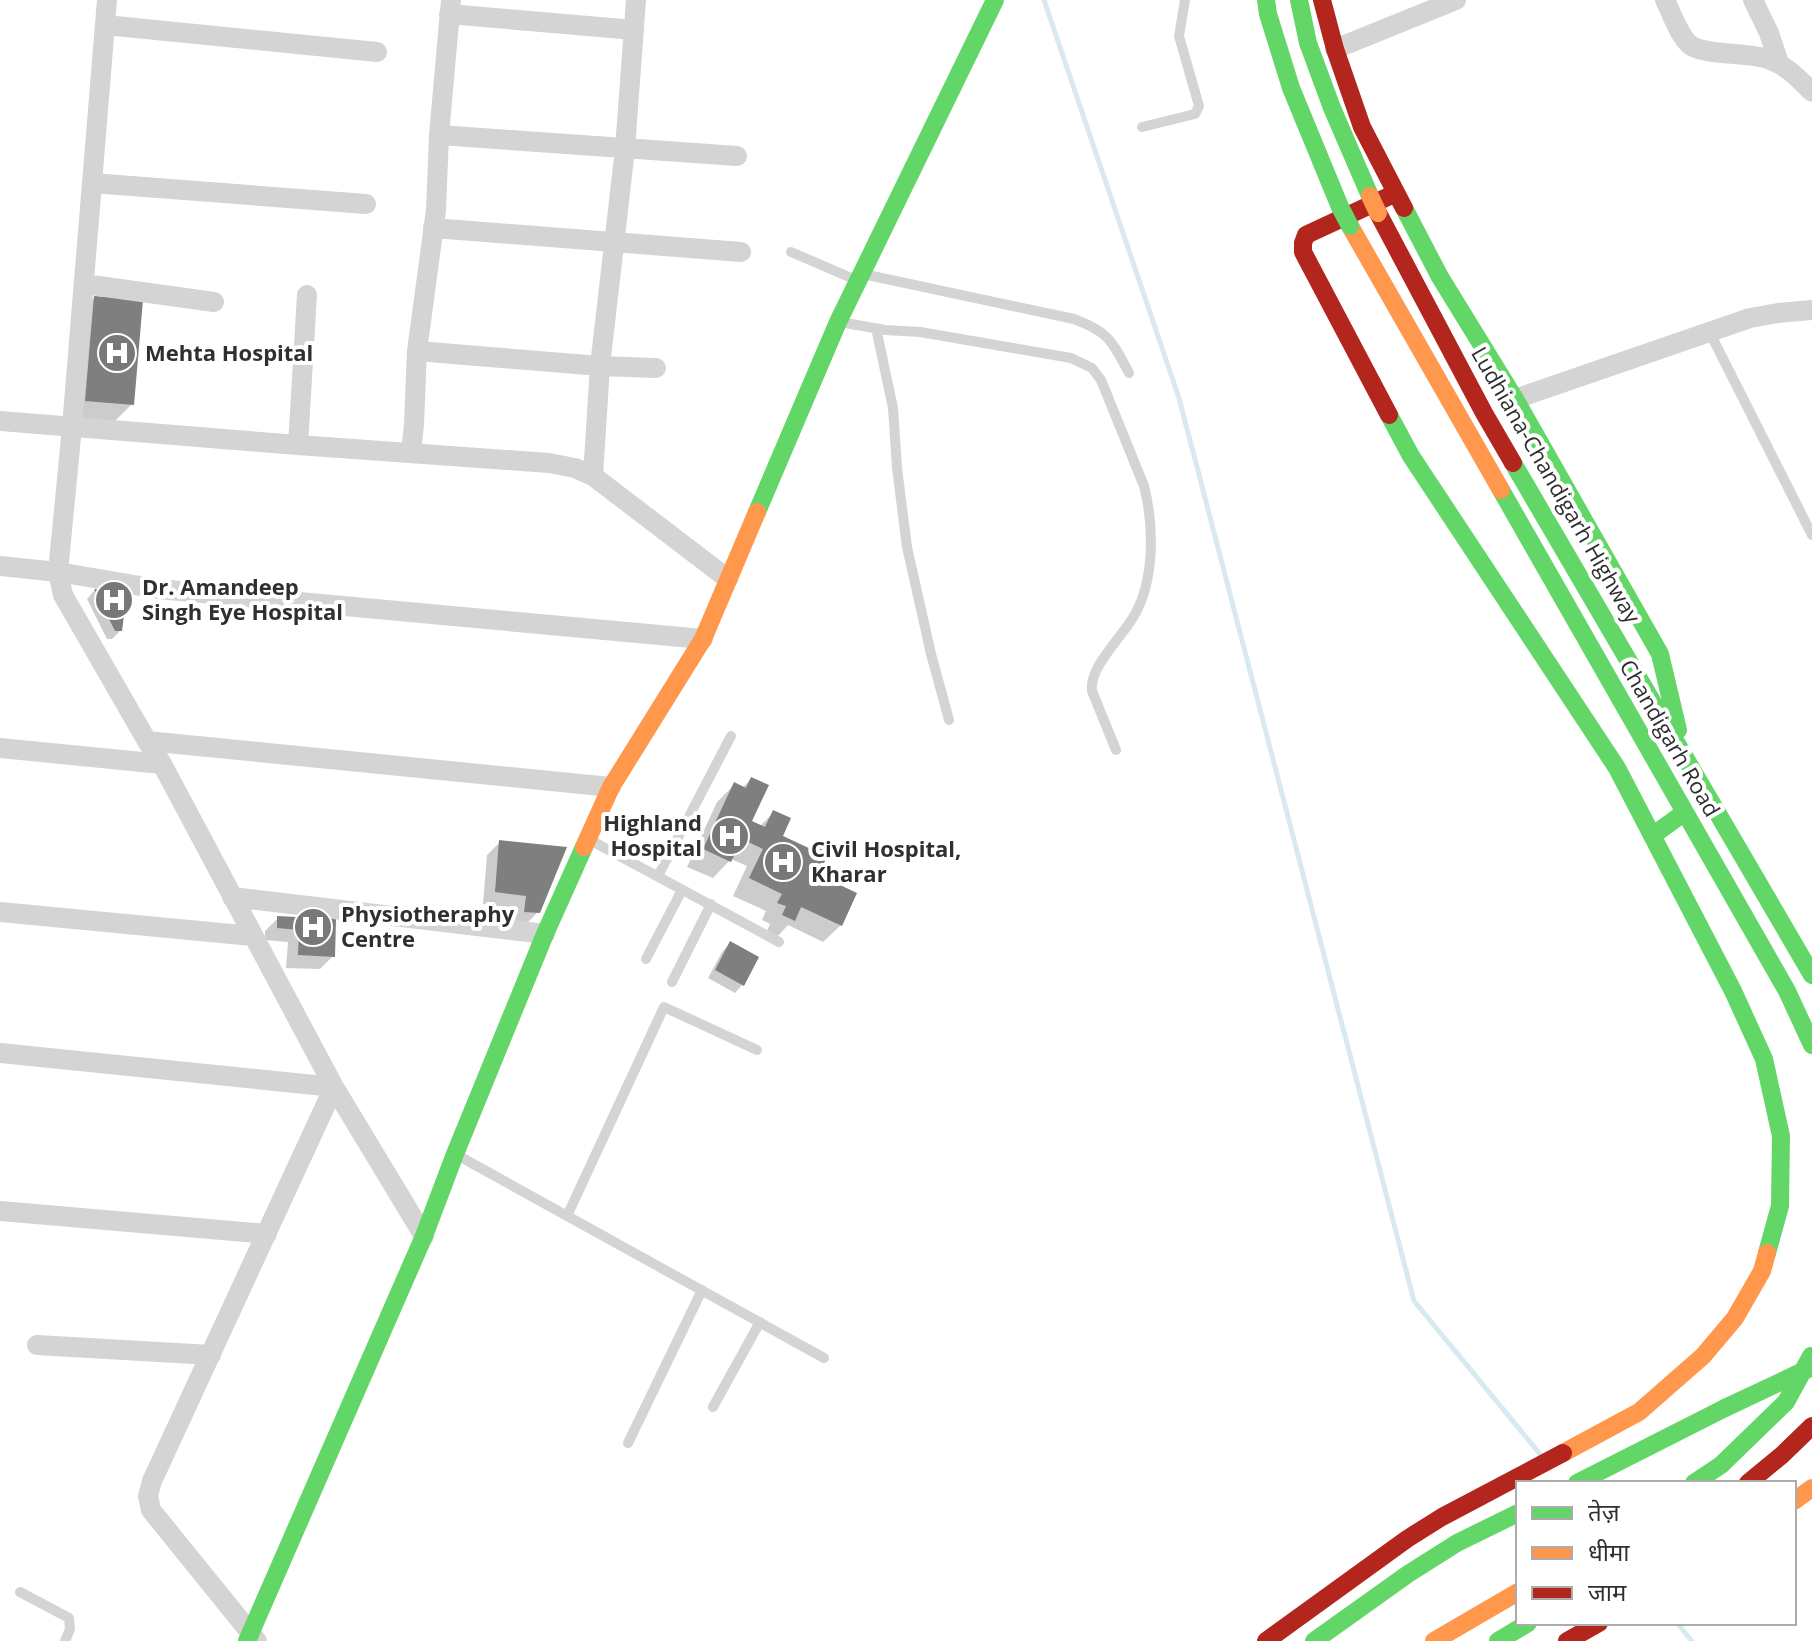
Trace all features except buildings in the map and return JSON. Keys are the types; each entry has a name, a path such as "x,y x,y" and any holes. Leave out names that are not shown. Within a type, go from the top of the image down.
{"main road":[{"path":"252,1638 424,1236 545,934 611,787 703,639 838,322 995,0"},
{"name":"Chandigarh Road","path":"1266,0 1291,88 1340,207 1787,991 1812,1045"},
{"name":"Ludhiana-Chandigarh Highway","path":"1299,0 1308,43 1327,95 1374,204 1484,413 1812,975"},
{"path":"1322,0 1362,127 1396,193 1440,277 1515,399 1660,654 1682,751"},
{"path":"1266,1641 1442,1517 1639,1412 1703,1356 1735,1318 1762,1271 1780,1206 1781,1136 1764,1059 1733,991 1617,768 1411,456 1303,252 1306,235 1396,193"},
{"path":"1652,836 1685,812"},
{"path":"1735,840 1782,887"},
{"path":"1697,1481 1721,1465 1786,1402 1812,1355"},
{"path":"1591,1478 1725,1408 1812,1367"},
{"path":"1750,1481 1812,1426"},
{"path":"1314,1641 1457,1543 1516,1514"},
{"path":"1493,1545 1516,1530"},
{"path":"1434,1641 1516,1593"},
{"path":"1498,1641 1525,1625"},
{"path":"1567,1641 1595,1625"}],"street":[{"path":"107,0 58,572 63,595 162,764 334,1087 424,1236"},
{"path":"593,476 600,366 625,149 636,0"},
{"path":"1335,49 1456,0"},
{"path":"1665,0 1689,44 1699,50 1752,54 1779,63 1812,92"},
{"path":"1753,0 1779,63"},
{"path":"411,453 417,351 433,228 450,7 634,30"},
{"path":"105,25 377,52"},
{"path":"439,135 737,156"},
{"path":"92,183 366,204"},
{"path":"433,228 741,252"},
{"path":"84,284 214,302"},
{"path":"298,445 307,295"},
{"path":"1515,399 1750,318 1812,310"},
{"path":"417,351 656,368"},
{"path":"0,421 549,463 575,468 593,476 728,579"},
{"path":"0,566 58,572 158,589 703,639"},
{"path":"147,741 611,787"},
{"path":"0,748 162,764"},
{"path":"232,897 545,934"},
{"path":"0,912 252,936"},
{"path":"0,1053 334,1087"},
{"path":"252,1638 151,1510 148,1496 152,1481 334,1087"},
{"path":"0,1211 267,1234"},
{"path":"37,1345 211,1355"}],"lane":[{"path":"1142,127 1195,114 1199,106 1179,36 1185,0"},
{"path":"791,252 859,278 1074,319 1109,338 1129,373"},
{"path":"838,322 920,332 1071,358 1092,368 1101,380 1144,486 1151,537 1140,603 1120,638 1101,662 1091,683 1116,750"},
{"path":"876,328 893,408 907,547 949,720"},
{"path":"1709,331 1812,535"},
{"path":"658,876 731,736"},
{"path":"588,839 779,942"},
{"path":"646,959 682,890"},
{"path":"672,982 711,904"},
{"path":"567,1216 664,1007 757,1050"},
{"path":"455,1154 824,1358"},
{"path":"628,1443 702,1290"},
{"path":"713,1407 760,1322"},
{"path":"20,1592 69,1618 70,1629 65,1641"}],"waterway":[{"path":"1044,0 1179,398 1414,1301 1540,1454"},
{"path":"1679,1625 1692,1641"}],"traffic: fast":[{"path":"757,512 838,322 995,0"},
{"path":"1266,0 1291,88 1340,207"},
{"path":"1299,0 1308,43 1370,196"},
{"path":"1340,207 1350,226"},
{"path":"1404,208 1440,277 1515,399 1660,654 1678,730"},
{"path":"1389,415 1411,456 1617,768 1733,991 1764,1059 1781,1136 1780,1206 1767,1253"},
{"path":"1513,463 1812,975"},
{"path":"1501,490 1787,991 1812,1045"},
{"path":"1652,836 1685,812"},
{"path":"247,1641 424,1236 545,934 584,847"},
{"path":"1697,1481 1721,1465 1786,1402 1811,1356"},
{"path":"1725,1408 1812,1367"},
{"path":"1581,1481 1725,1408"},
{"path":"1314,1641 1457,1543 1516,1514"},
{"path":"1498,1641 1525,1625"}],"traffic: slow":[{"path":"1370,196 1378,213"},
{"path":"1350,226 1501,490"},
{"path":"584,847 611,787 703,639 757,512"},
{"path":"1563,1453 1639,1412 1703,1356 1735,1318 1762,1271 1767,1253"},
{"path":"1796,1500 1812,1488"},
{"path":"1434,1641 1516,1593"}],"traffic: jam":[{"path":"1322,0 1362,127 1404,208"},
{"path":"1389,415 1303,252 1303,243 1306,235 1396,193"},
{"path":"1378,213 1513,463"},
{"path":"1750,1481 1812,1426"},
{"path":"1266,1641 1407,1539 1563,1453"},
{"path":"1567,1641 1595,1625"}],"place":[{"name":"Mehta Hospital","path":"117,353"},
{"name":"Dr. Amandeep Singh Eye Hospital","path":"114,600"},
{"name":"Highland Hospital","path":"730,836"},
{"name":"Civil Hospital, Kharar","path":"783,862"},
{"name":"Physiotheraphy Centre","path":"313,927"}]}
